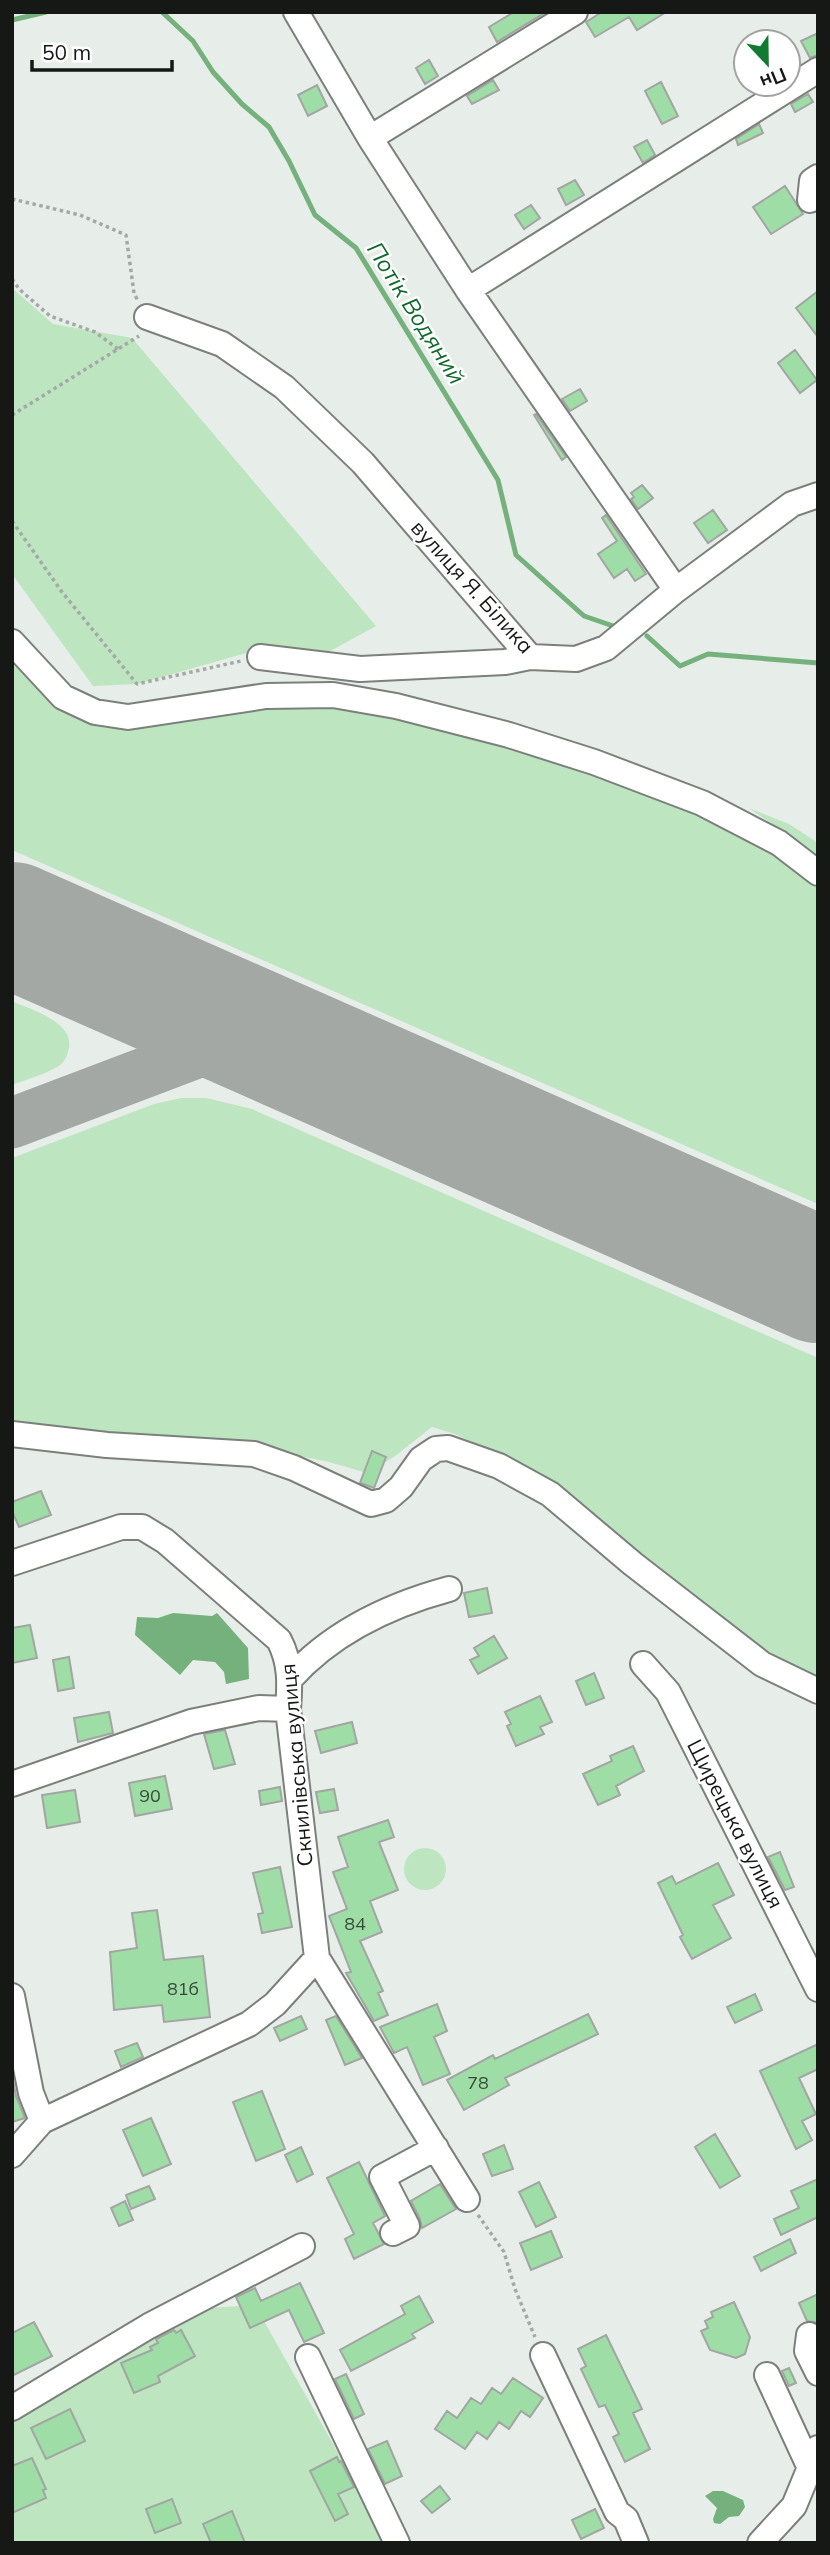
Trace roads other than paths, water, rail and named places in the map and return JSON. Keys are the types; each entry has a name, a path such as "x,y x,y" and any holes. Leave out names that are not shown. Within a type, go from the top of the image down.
{"street":[{"path":"296,12 370,138 468,290 676,590"},
{"path":"370,138 575,12"},
{"path":"468,290 818,71"},
{"path":"810,200 812,181 818,177"},
{"name":"вулиця Я. Білика","path":"148,317 222,344 284,387 363,463 530,657 576,659 606,648 676,590 792,504 818,495"},
{"path":"12,642 64,697 95,712 128,717 266,696 333,695 396,706 509,735 594,762 702,803 779,843 818,873"},
{"path":"260,657 360,669 505,662 530,657"},
{"path":"12,1434 107,1445 254,1454 294,1468 371,1504 386,1500 401,1487 421,1459 436,1449 448,1448 499,1466 550,1494 633,1564 762,1664 818,1690"},
{"name":"Скнилівська вулиця","path":"12,1563 121,1527 142,1527 165,1541 279,1640 286,1654 290,1679 288,1709 317,1958 467,2199"},
{"path":"290,1679 305,1662 364,1622 417,1597 449,1589"},
{"name":"Щирецька вулиця","path":"643,1664 668,1692 818,1989"},
{"path":"12,1784 191,1722 260,1708 288,1709"},
{"path":"12,2155 42,2121 249,2024 275,2004 317,1958"},
{"path":"12,1996 31,2093 42,2121"},
{"path":"393,2233 407,2226 382,2177 436,2148"},
{"path":"12,2408 149,2326 302,2246"},
{"path":"809,2335 807,2351 818,2373"},
{"path":"542,2355 617,2512 626,2519 636,2543"},
{"path":"308,2357 397,2543"},
{"path":"760,2543 794,2506 814,2458 766,2375"}],"waterway":[{"name":"Потік Водяний","path":"12,20 46,12"},
{"name":"Потік Водяний","path":"162,12 193,41 213,72 242,104 269,127 315,215 356,248 498,480 516,555 584,616 619,628"},
{"name":"Потік Водяний","path":"647,636 680,666 708,654 818,663"}]}
